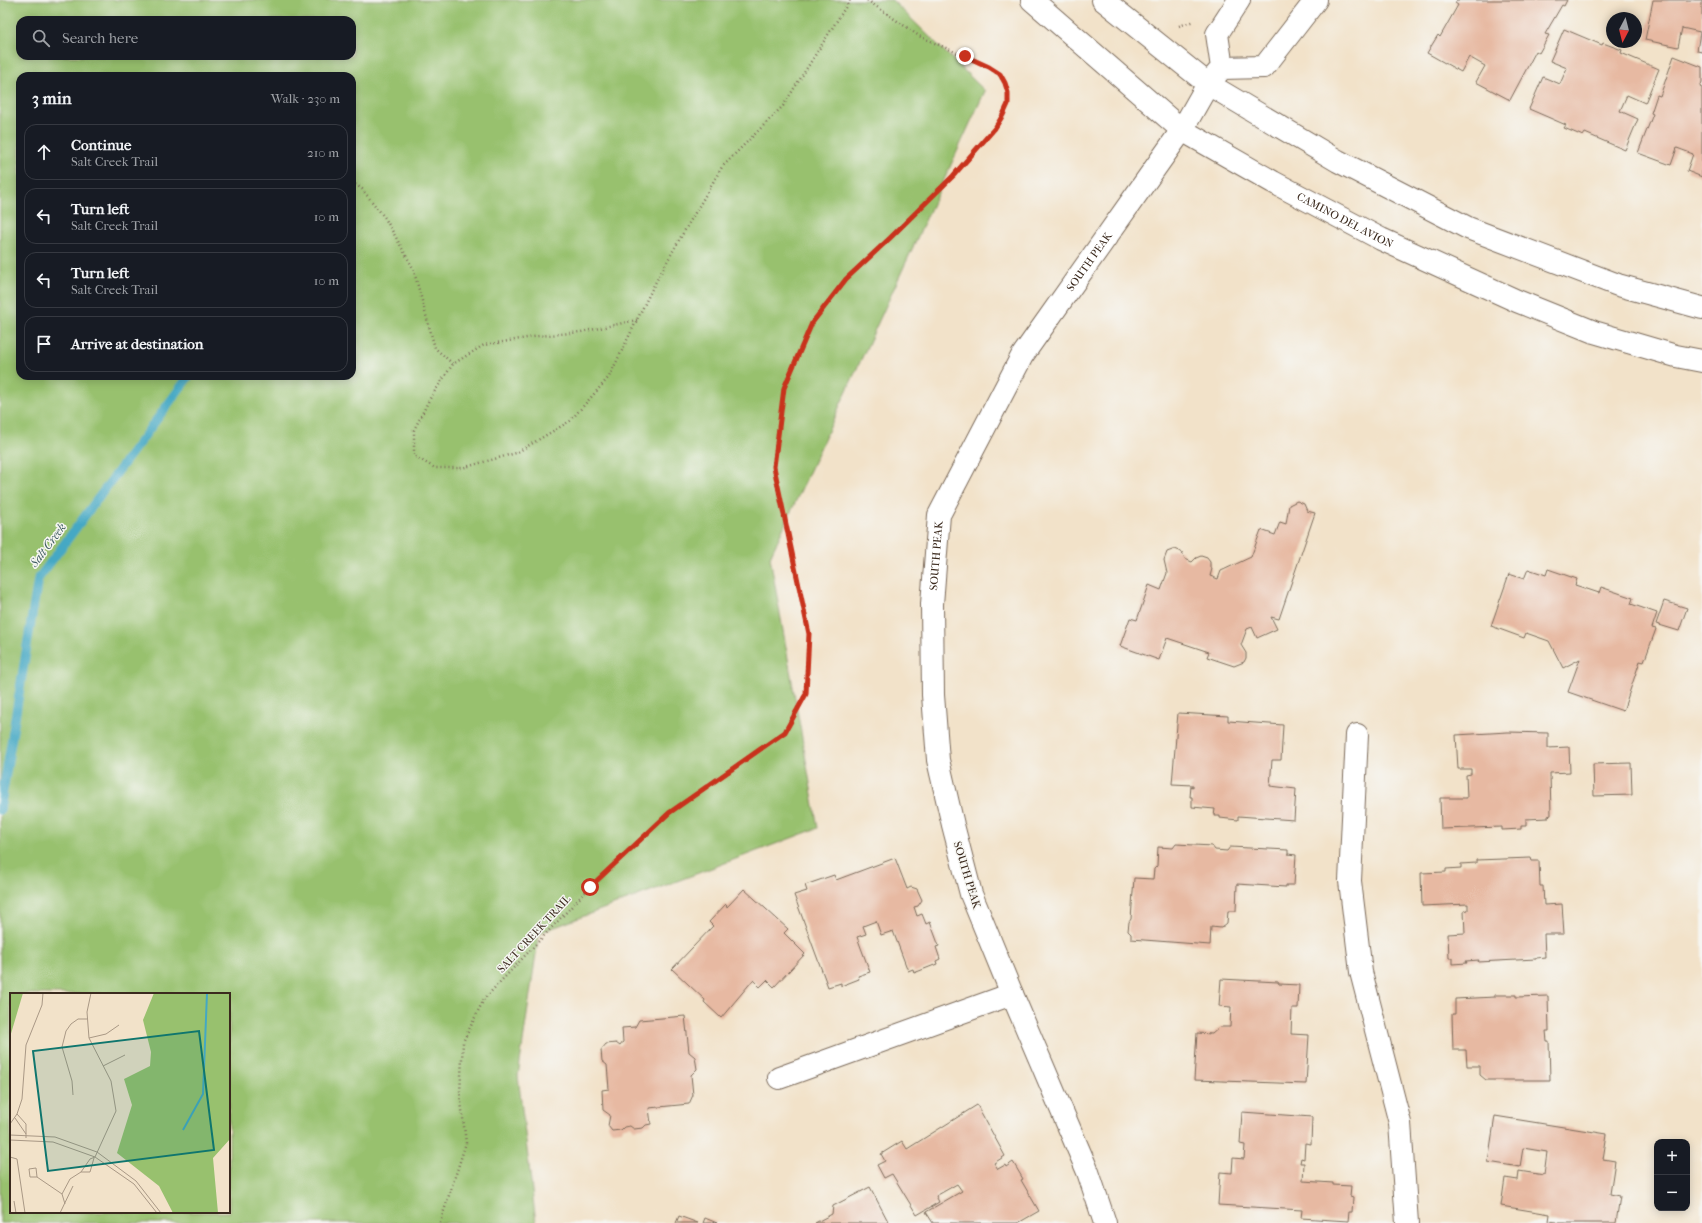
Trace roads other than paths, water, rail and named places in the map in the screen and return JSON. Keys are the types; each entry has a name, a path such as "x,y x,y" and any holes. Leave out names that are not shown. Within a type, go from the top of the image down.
{"street":[{"name":"CAMINO DEL AVION","path":"1032,0 1182,130 1274,182 1381,239 1517,301 1594,332 1676,356 1702,361"},
{"path":"1103,0 1338,161 1468,228 1618,285 1702,308"},
{"path":"1215,76 1217,34 1239,0"},
{"path":"1215,76 1264,67 1307,3"},
{"name":"SOUTH PEAK","path":"1105,1223 1088,1172 971,894 953,825 938,760 933,695 932,604 939,515 1022,356 1182,130 1215,76"},
{"path":"1357,735 1350,881 1361,972 1400,1123 1407,1223"},
{"path":"779,1078 1012,994"}],"waterway":[{"name":"Salt Creek","path":"0,810 38,579 186,380"}]}
